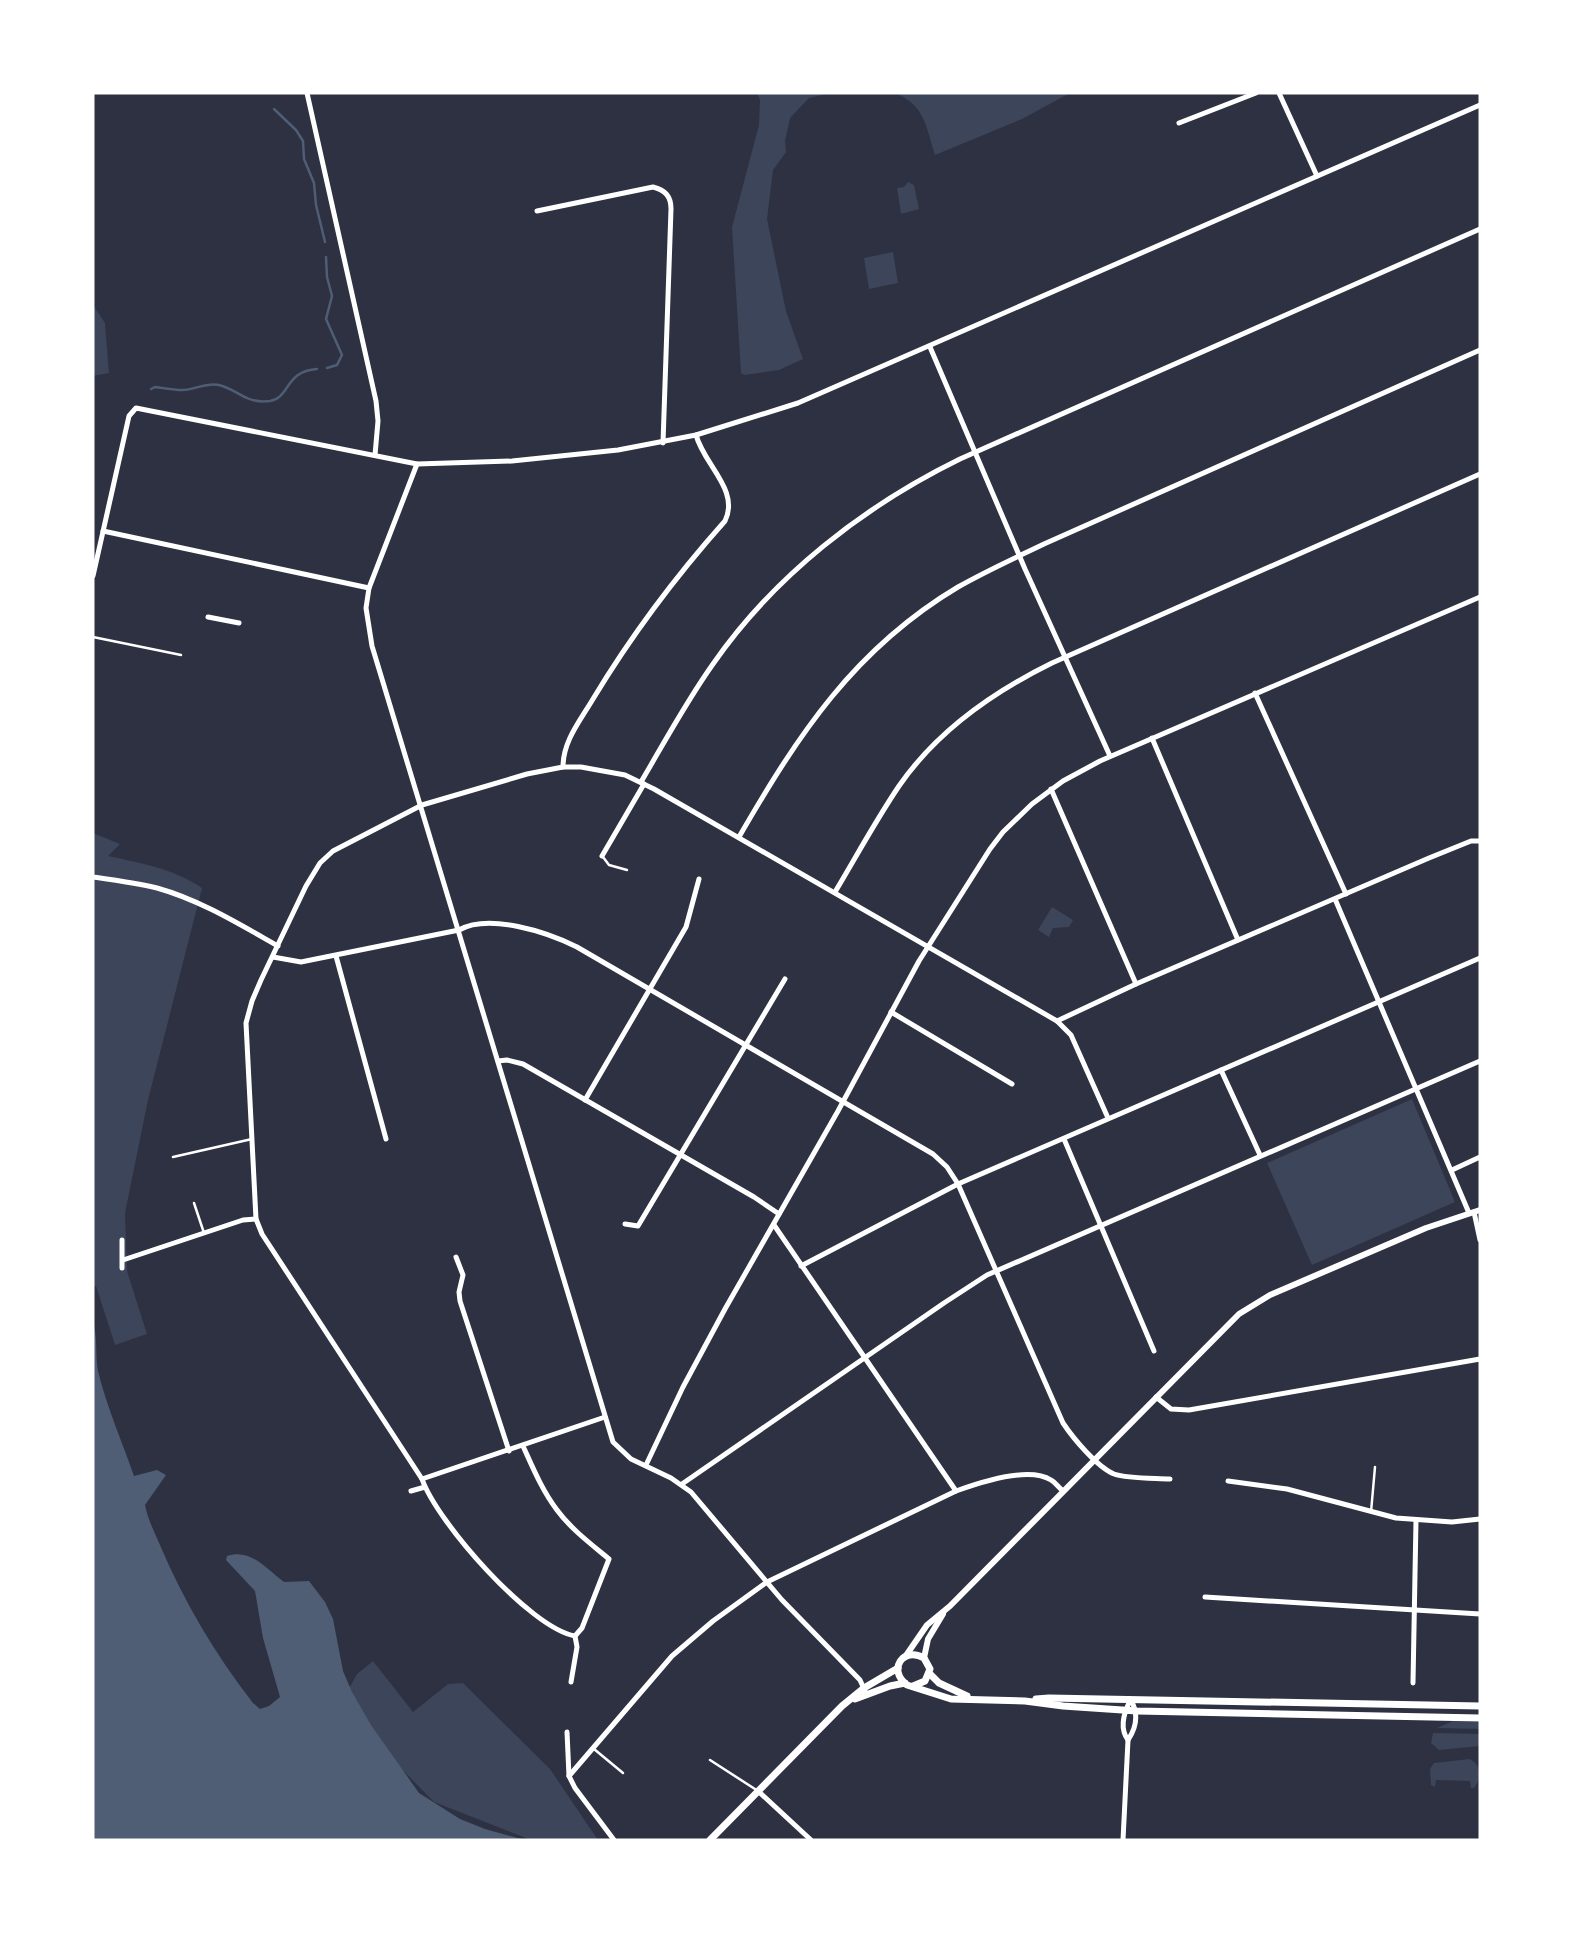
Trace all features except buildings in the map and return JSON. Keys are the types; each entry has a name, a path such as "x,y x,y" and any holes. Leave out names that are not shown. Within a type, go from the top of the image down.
{"main road":[{"path":"710,1840 847,1702 898,1668 905,1657 915,1654 925,1658 929,1673 925,1681 914,1686"},
{"path":"898,1668 899,1676 905,1683"},
{"path":"929,1673 954,1691 974,1698"},
{"path":"865,1691 905,1683 951,1699 1025,1701 1125,1710 1480,1718"},
{"path":"1025,1701 1049,1698 1480,1706"}],"street":[{"path":"307,93 376,401 378,421 375,456"},
{"path":"1179,123 1256,93"},
{"path":"1279,93 1317,176"},
{"path":"93,576 129,416 136,408 418,464 567,457 663,443 798,403 1480,105"},
{"path":"537,211 653,187 660,188 669,196 671,209 663,443"},
{"path":"602,856 677,720 714,662 739,630 784,582 822,548 878,506 919,480 975,452 1480,229"},
{"path":"930,346 1110,756"},
{"path":"739,837 798,738 830,696 854,669 887,639 958,587 1020,556 1480,350"},
{"path":"562,767 568,739 606,677 676,579 729,513 729,497 702,452 696,435"},
{"path":"418,464 369,588 366,608 372,646 613,1442 621,1452 682,1484 767,1582 852,1671 865,1691"},
{"path":"835,892 899,786 938,741 1004,688 1065,657 1480,474"},
{"path":"103,531 369,588"},
{"path":"646,1465 683,1387 891,1012 928,947 1003,832 1051,789 1110,756 1480,597"},
{"path":"208,617 239,623"},
{"path":"1255,693 1346,894"},
{"path":"1152,738 1238,940"},
{"path":"575,1636 562,1634 505,1589 470,1552 308,1307 262,1234 256,1219 246,1023 252,1000 306,886 320,863 333,851 422,805 527,774 562,767 601,769 625,775 739,837 1057,1021 1071,1035 1108,1118"},
{"path":"1051,789 1136,984"},
{"path":"1057,1021 1335,898 1471,841 1480,841"},
{"path":"93,877 170,893 219,912 278,946"},
{"path":"585,1100 686,927 699,879"},
{"path":"1335,898 1452,1170 1475,1212 1480,1240"},
{"path":"273,957 301,962 336,956 458,930 471,923 538,930 566,942 844,1101 933,1154 947,1167 1063,1423 1088,1452 1115,1474 1170,1479"},
{"path":"336,956 386,1139"},
{"path":"801,1266 957,1184 1480,958"},
{"path":"625,1224 638,1226 785,978"},
{"path":"891,1012 1012,1084"},
{"path":"498,1061 523,1064 779,1214"},
{"path":"682,1484 944,1303 996,1271 1480,1061"},
{"path":"1221,1070 1260,1155"},
{"path":"1064,1139 1154,1351"},
{"path":"1452,1170 1480,1157"},
{"path":"905,1657 927,1625 1240,1314 1270,1295 1426,1228 1475,1212"},
{"path":"122,1260 243,1220 256,1219"},
{"path":"774,1225 956,1491"},
{"path":"122,1240 122,1268"},
{"path":"456,1257 463,1275 460,1301 509,1451"},
{"path":"1156,1397 1171,1409 1189,1410 1480,1359"},
{"path":"422,1479 605,1417"},
{"path":"523,1446 541,1486 558,1511 609,1559 582,1628 575,1636"},
{"path":"569,1776 686,1642 767,1582 956,1491 981,1482 1031,1475 1050,1479 1063,1491"},
{"path":"1228,1481 1287,1489 1371,1512 1416,1520 1452,1522 1480,1519"},
{"path":"411,1491 425,1487"},
{"path":"1412,1683 1416,1520"},
{"path":"1205,1597 1480,1615"},
{"path":"925,1658 928,1639 946,1609"},
{"path":"570,1682 577,1647 575,1636"},
{"path":"1128,1740 1124,1735 1125,1710 1131,1699"},
{"path":"1123,1840 1128,1740 1133,1734 1137,1710 1131,1699"},
{"path":"567,1732 569,1776 614,1840"},
{"path":"758,1791 811,1840"}],"lane":[{"path":"93,637 181,655"},
{"path":"602,856 609,864 626,870"},
{"path":"173,1157 252,1139"},
{"path":"194,1203 204,1233"},
{"path":"1371,1512 1375,1467"},
{"path":"594,1749 623,1773"},
{"path":"710,1760 758,1791"}],"shaded area":[{"path":"757,93 830,93 809,98 790,118 785,141 786,152 773,170 767,219 786,311 803,359 779,370 745,375 741,373 732,227 759,125 760,100"},
{"path":"895,93 1070,93 1022,119 935,155 923,118 913,104"},
{"path":"908,182 914,185 919,209 901,214 897,188 904,187"},
{"path":"893,252 898,283 869,289 864,258"},
{"path":"93,305 105,323 109,373 93,376"},
{"path":"93,833 120,844 108,856 169,871 202,888 148,1100 125,1213 127,1271 147,1334 115,1345 96,1286 93,1286"},
{"path":"1052,907 1073,920 1069,927 1053,928 1049,937 1038,930"},
{"path":"1412,1099 1455,1202 1312,1265 1267,1163"},
{"path":"93,1322 97,1365 102,1385 134,1476 157,1470 166,1475 145,1505 151,1525 179,1587 201,1627 253,1703 260,1709 280,1697 263,1638 255,1591 226,1560 227,1556 236,1554 258,1561 284,1582 309,1581 325,1602 333,1619 343,1671 352,1692 371,1725 419,1793 460,1819 525,1840 93,1840"},
{"path":"373,1661 413,1712 448,1684 463,1683 550,1769 598,1840 531,1840 434,1802 382,1749 344,1697 357,1674"},
{"path":"1453,1721 1480,1722 1480,1729 1437,1728"},
{"path":"1433,1733 1480,1734 1480,1746 1439,1750 1431,1743"},
{"path":"1469,1759 1476,1764 1479,1772 1474,1788 1471,1788 1470,1781 1436,1780 1435,1787 1431,1785 1430,1769 1434,1763"}],"waterway":[{"path":"274,109 296,130 303,141 304,159 314,183 325,242"},
{"path":"326,257 332,296 326,319 342,355 337,365 327,368"},
{"path":"151,389 155,387 187,390 214,384 248,399 270,401 281,395 299,374 317,369"}]}
